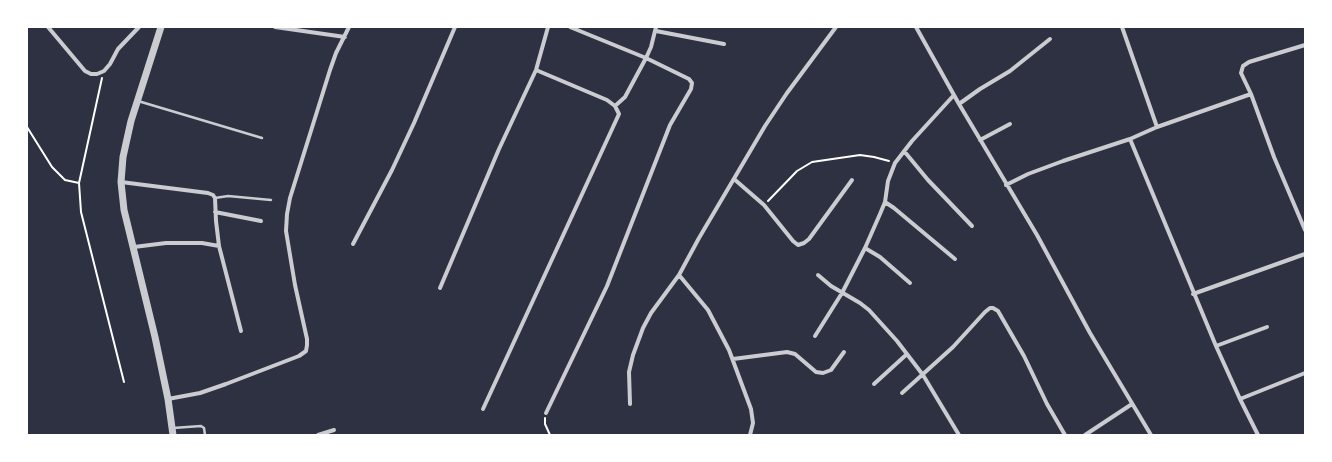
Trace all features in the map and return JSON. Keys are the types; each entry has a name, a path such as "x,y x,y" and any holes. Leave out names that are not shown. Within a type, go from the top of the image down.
{"street":[{"path":"48,27 85,71 91,74 104,71 110,64 118,49 139,27"},
{"path":"161,27 137,101 123,157 121,182 124,210 155,337 168,399 172,432"},
{"path":"275,27 345,37"},
{"path":"168,399 200,393 226,384 299,356 306,351 308,346 307,339 295,285 286,231 287,214 296,178 328,78 336,54 349,27"},
{"path":"353,244 392,170 455,27"},
{"path":"440,288 499,149 536,70 548,27"},
{"path":"546,413 607,286 670,125 691,89 692,83 690,79 646,58 570,27"},
{"path":"630,404 629,372 633,355 643,328 651,313 679,275 765,126 787,93 836,27"},
{"path":"916,27 1006,185 1037,235 1090,333 1151,435"},
{"path":"1122,27 1157,127"},
{"path":"615,106 625,97 646,58 656,29 724,44"},
{"path":"959,104 1010,71 1050,38"},
{"path":"1305,44 1249,62 1243,66 1241,73 1251,94 1274,157 1305,230"},
{"path":"483,409 619,114 615,106 608,100 536,70"},
{"path":"1006,185 1028,174 1063,161 1130,139 1157,127 1251,94"},
{"path":"815,336 842,293 865,248 884,202 888,181 895,164 904,151 954,95"},
{"path":"980,140 1010,124"},
{"path":"1130,139 1193,294 1240,399 1258,435"},
{"path":"904,151 928,180 972,226"},
{"path":"734,179 764,205 793,241 798,245 809,239 852,180"},
{"path":"121,182 208,193 213,195 215,198 219,246 241,331"},
{"path":"884,202 894,208 955,259"},
{"path":"215,212 261,221"},
{"path":"134,247 166,243 202,243 219,246"},
{"path":"865,248 880,257 910,283"},
{"path":"1193,294 1305,254"},
{"path":"679,275 708,310 733,359 751,409 753,423 750,435"},
{"path":"818,275 831,286 869,310 897,341 922,376 958,435"},
{"path":"902,393 954,347 985,312 990,308 993,308 998,311 1024,356 1047,404 1065,435"},
{"path":"1216,346 1267,327"},
{"path":"733,359 787,352 795,354 816,372 824,373 831,370 844,352"},
{"path":"874,384 907,354"},
{"path":"1240,399 1305,374"},
{"path":"1085,435 1132,404"},
{"path":"318,435 334,430"}],"lane":[{"path":"137,101 262,138"},
{"path":"215,198 228,196 271,200"},
{"path":"172,432 201,426 204,428 205,435"}],"path":[{"path":"104,71 79,183 81,212 124,382"},
{"path":"27,126 52,167 65,180 79,183"},
{"path":"764,205 797,171 812,162 860,155 874,157 895,164"},
{"path":"546,413 545,424 550,435"}]}
